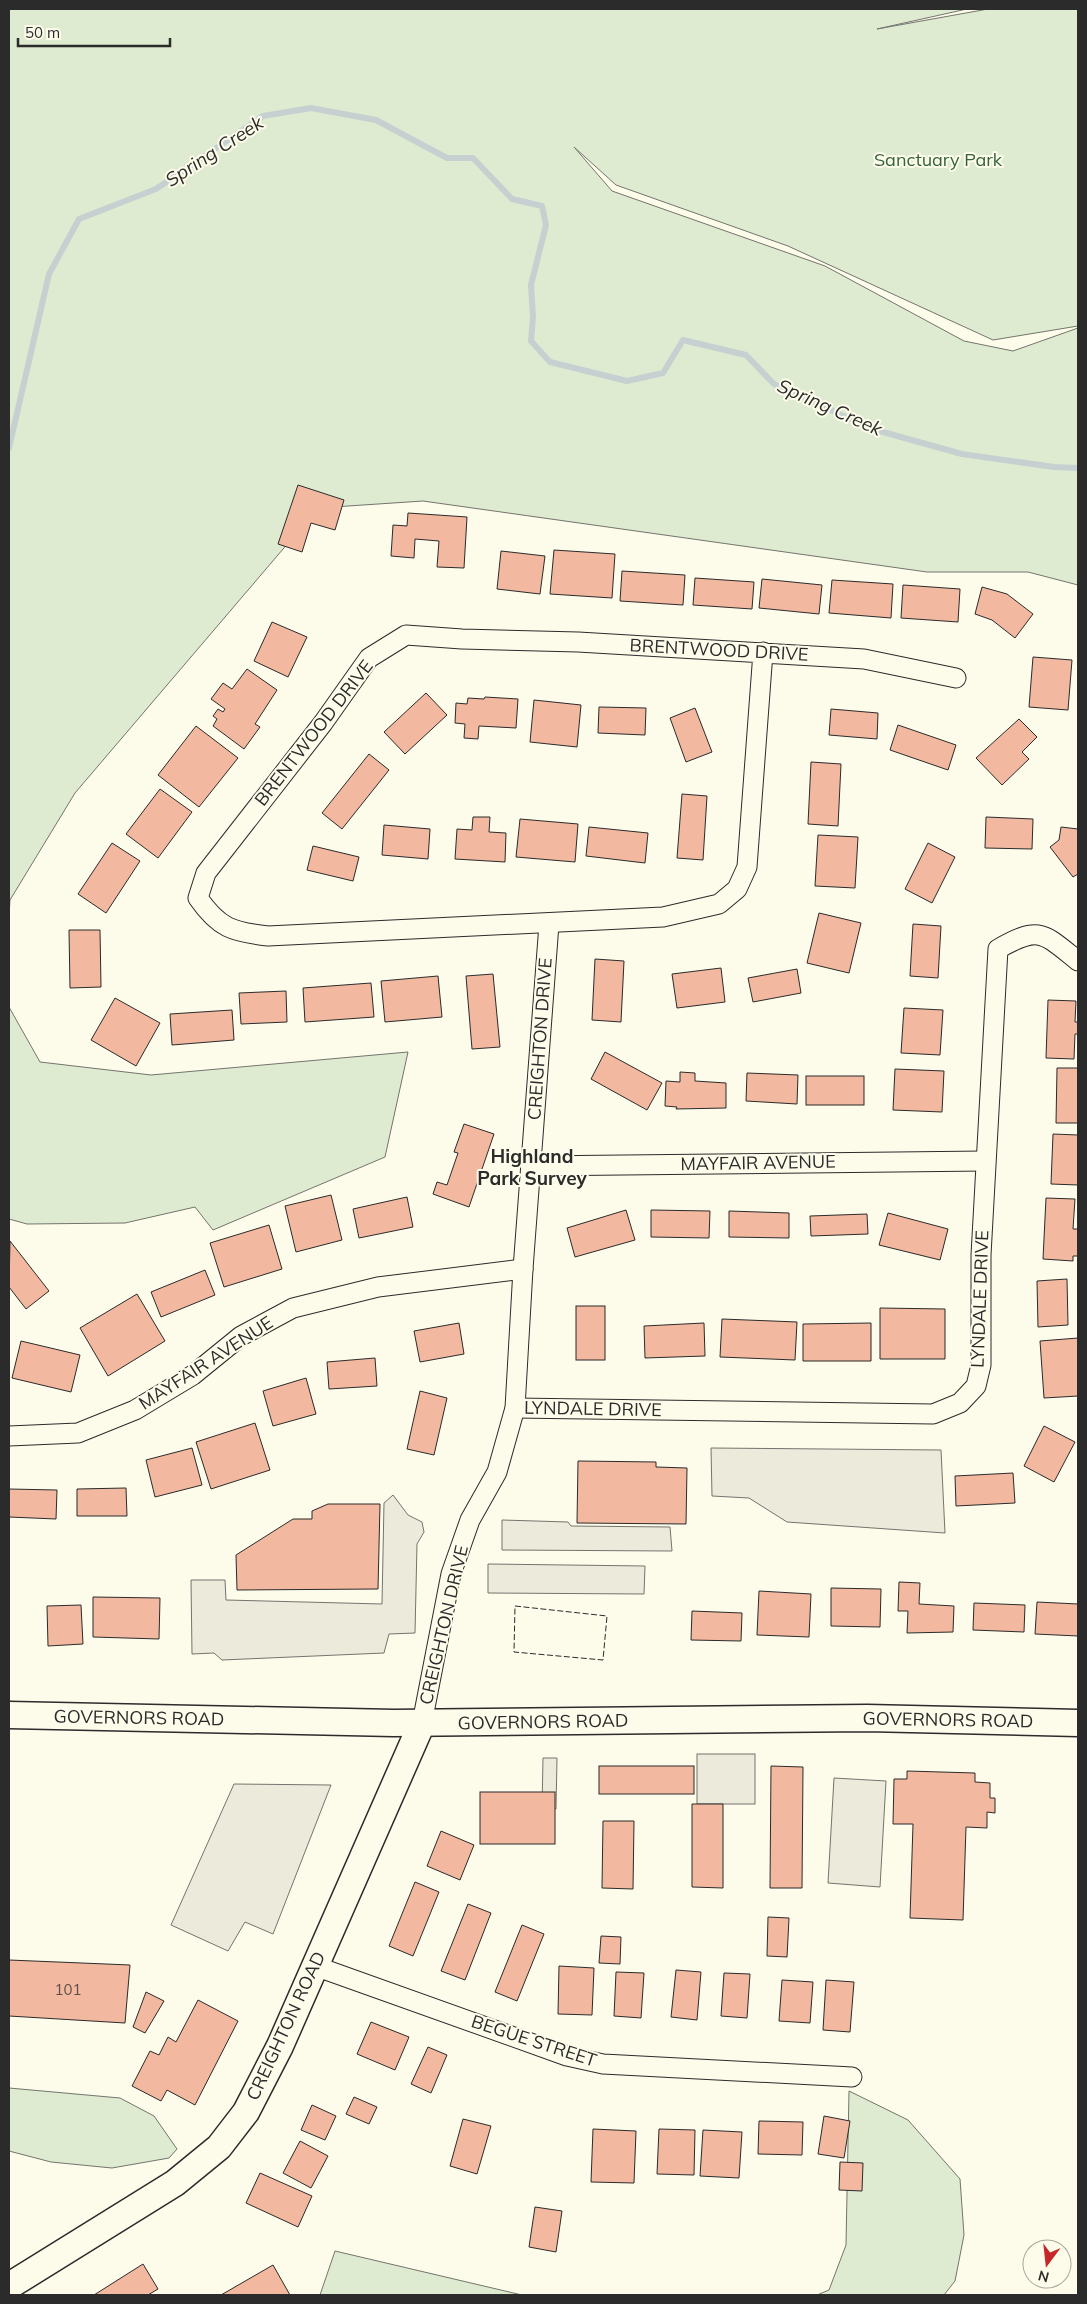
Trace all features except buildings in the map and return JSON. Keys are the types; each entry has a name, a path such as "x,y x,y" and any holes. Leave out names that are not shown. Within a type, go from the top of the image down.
{"main road":[{"name":"GOVERNORS ROAD","path":"9,1715 422,1723 867,1718 1078,1723"},
{"name":"CREIGHTON ROAD","path":"9,2286 176,2183 218,2147 246,2112 268,2072 422,1723"}],"street":[{"name":"BRENTWOOD DRIVE","path":"549,924 268,936 238,933 211,917 198,898 206,873 323,723 369,658 406,635 763,652 864,659 956,678"},
{"path":"549,924 663,917 720,904 737,888 747,867 763,652"},
{"name":"CREIGHTON DRIVE","path":"422,1723 451,1574 470,1520 496,1472 515,1408 522,1269 549,924"},
{"name":"LYNDALE DRIVE","path":"515,1408 933,1414 960,1403 976,1386 981,1365 981,1255 998,949 1022,936 1046,936 1078,961"},
{"name":"MAYFAIR AVENUE","path":"530,1166 985,1161"},
{"name":"MAYFAIR AVENUE","path":"9,1436 78,1433 135,1410 193,1376 241,1336 293,1308 378,1286 522,1269"},
{"name":"BEGUE STREET","path":"314,1966 567,2056 603,2064 852,2077"}],"green space":[{"name":"Sanctuary Park","path":"9,9 967,9 877,29 988,9 1078,9 1078,326 993,340 788,246 616,185 574,147 612,191 825,266 964,341 1013,351 1078,328 1078,585 1028,572 927,572 423,501 318,508 75,793 10,900 9,916"},
{"path":"9,1007 40,1062 151,1075 408,1052 385,1157 213,1230 195,1207 125,1223 27,1224 9,1219"},
{"path":"9,2088 120,2098 154,2116 177,2149 169,2158 112,2168 51,2162 9,2151"},
{"path":"849,2091 908,2120 960,2179 964,2235 955,2281 944,2295 817,2295 829,2290 846,2245"},
{"path":"335,2251 522,2295 320,2295"}],"shaded area":[{"path":"711,1448 941,1450 945,1533 787,1522 749,1498 712,1496"},
{"path":"393,1495 408,1515 422,1522 424,1532 417,1544 415,1633 389,1634 384,1653 222,1660 214,1653 192,1654 191,1580 225,1580 226,1600 382,1604 384,1503"},
{"path":"502,1520 568,1522 571,1526 670,1527 672,1551 502,1550"},
{"path":"488,1564 645,1566 644,1594 488,1593"},
{"path":"697,1754 755,1754 755,1804 697,1804"},
{"path":"543,1758 557,1758 556,1809 542,1809"},
{"path":"834,1778 886,1781 880,1887 828,1883"},
{"path":"234,1784 331,1785 273,1934 245,1922 228,1951 171,1925"}],"waterway":[{"name":"Spring Creek","path":"9,448 49,274 79,219 156,189 263,116 311,108 376,120 447,158 473,158 512,199 542,206 546,225 531,285 533,317 531,341 550,362 627,381 663,373 683,340 746,355 774,384 872,429 962,454 1054,467 1078,468"}],"fence":[{"path":"515,1606 607,1616 603,1660 514,1652 515,1606"}],"district":[{"name":"Highland Park Survey","path":"532,1167"}]}
